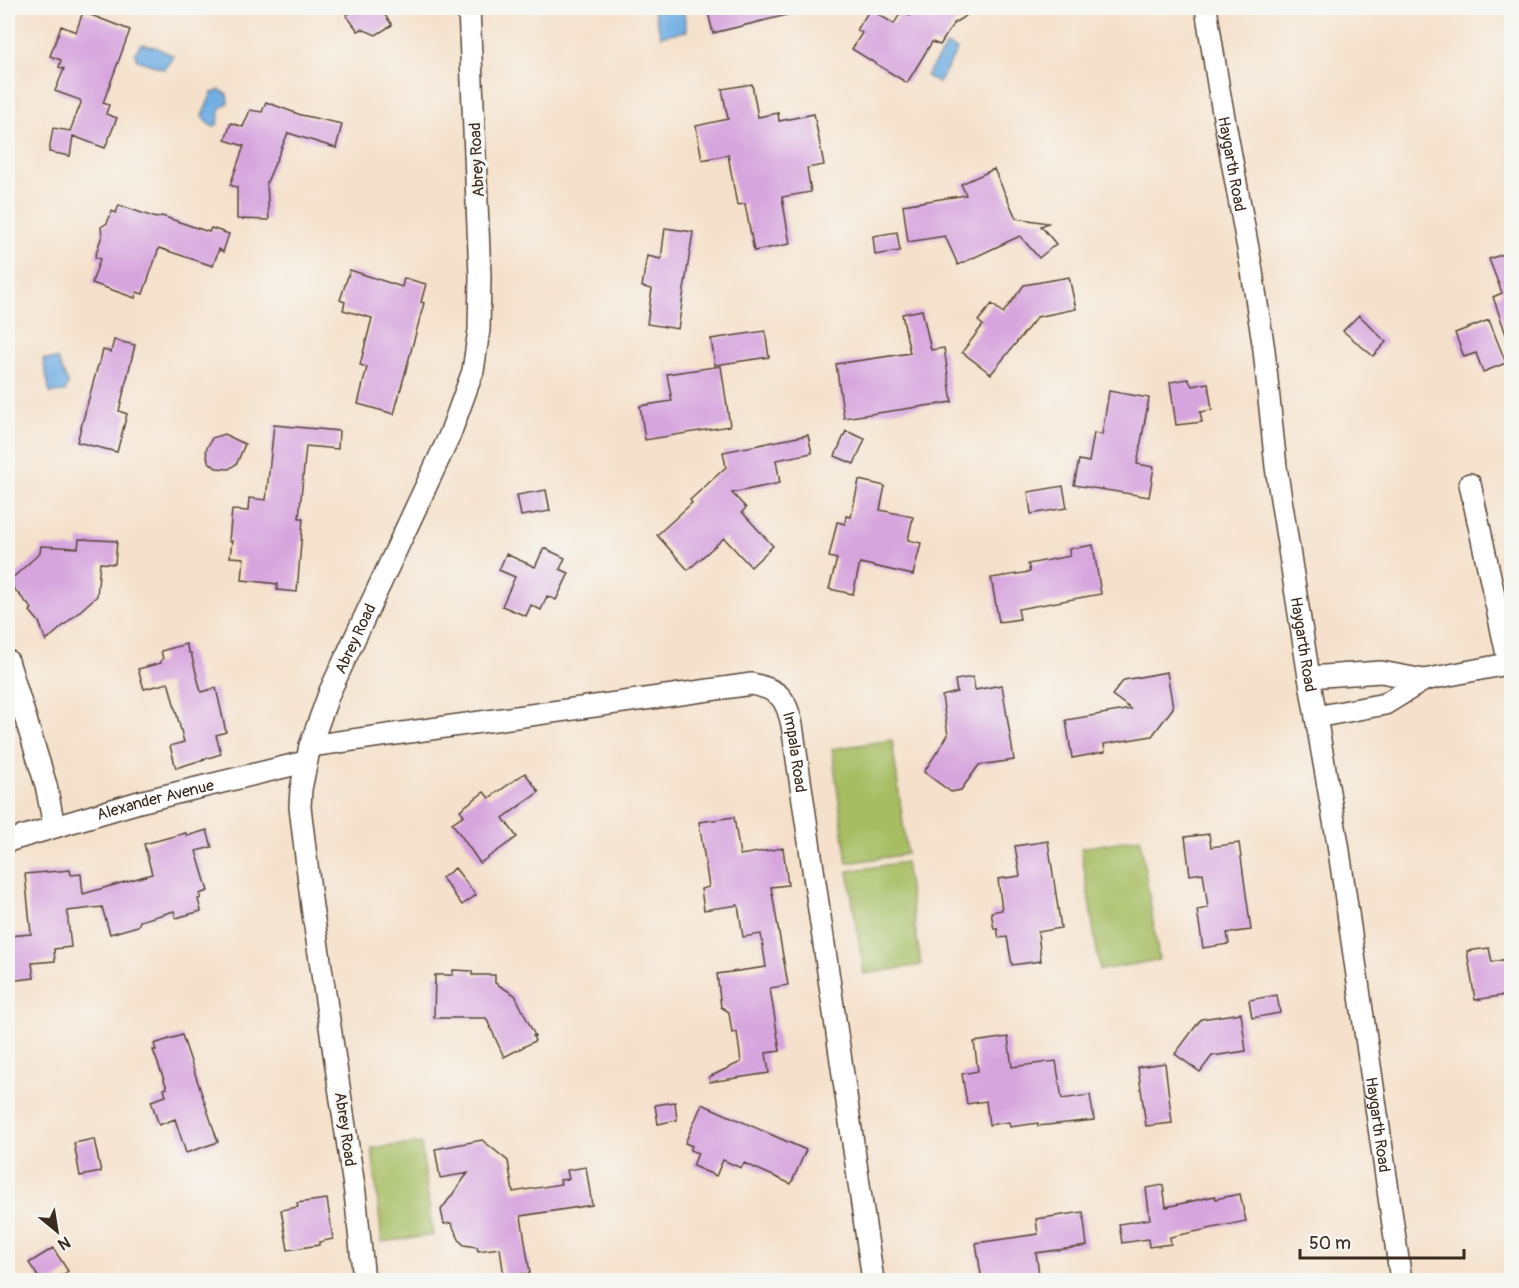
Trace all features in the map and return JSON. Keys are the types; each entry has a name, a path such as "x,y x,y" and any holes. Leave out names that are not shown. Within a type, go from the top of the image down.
{"street":[{"name":"Abrey Road","path":"364,1281 355,1193 312,907 300,807 308,754 330,691 449,437 473,371 479,330 480,276 468,8"},
{"name":"Haygarth Road","path":"1206,8 1251,265 1264,350 1276,467 1338,844 1401,1281"},
{"path":"1316,717 1385,704 1424,680 1510,664 1470,484"},
{"path":"8,661 46,785 54,826"},
{"path":"1309,677 1381,672 1424,680"},
{"name":"Impala Road","path":"308,754 752,684 771,689 780,696 788,710 792,725 873,1281"},
{"name":"Alexander Avenue","path":"8,841 308,754"}],"green space":[{"path":"892,740 907,854 847,863 832,749"},
{"path":"1140,838 1159,960 1100,970 1081,848"},
{"path":"905,862 921,965 864,974 848,871"},
{"path":"421,1143 433,1235 382,1242 372,1148"}],"water":[{"path":"653,8 683,8 687,31 661,36"},
{"path":"141,44 155,47 174,56 164,69 137,60 135,53"},
{"path":"947,45 957,50 939,83 926,76"},
{"path":"220,90 227,94 228,103 221,108 217,125 213,127 202,116 212,93"},
{"path":"43,359 57,359 68,383 65,392 50,393"}],"building":[{"path":"359,8 380,8 392,25 376,35 362,29 358,31 346,15"},
{"path":"707,8 790,8 791,14 713,33"},
{"path":"915,8 978,8 954,23 940,45 932,42 907,83 852,49 862,33 857,30 870,9 894,24 902,10 910,16"},
{"path":"83,12 130,30 103,103 109,105 106,114 117,118 105,148 73,136 70,156 49,152 53,128 70,131 81,103 80,100 55,91 64,69 59,67 61,60 50,56 61,26 76,32"},
{"path":"752,84 758,117 778,113 779,121 814,114 824,165 807,168 811,192 782,197 790,244 754,251 745,204 737,205 728,155 702,160 696,126 728,119 722,89"},
{"path":"266,102 301,115 342,124 336,148 288,133 267,182 269,220 237,219 237,187 230,185 244,146 225,140 231,123 243,127 250,110 262,112"},
{"path":"994,169 1016,218 1048,223 1041,226 1056,244 1039,258 1020,236 958,265 945,236 908,242 903,205 966,195 961,184"},
{"path":"119,205 156,218 162,216 209,232 211,228 229,234 223,252 219,249 213,266 159,248 143,294 137,292 135,298 92,283 100,259 95,257 102,235 101,227 107,223 112,211 116,213"},
{"path":"665,228 693,232 678,329 647,324 652,289 642,287 647,256 661,259"},
{"path":"897,232 900,251 875,255 873,236"},
{"path":"1512,251 1512,342 1509,343 1493,297 1502,293 1489,259"},
{"path":"350,270 402,287 404,278 426,284 421,302 424,303 394,414 358,404 367,367 360,365 372,318 343,310 345,302 340,300"},
{"path":"1069,277 1076,309 1037,317 991,374 962,352 983,325 978,321 992,304 1003,313 1024,285"},
{"path":"922,310 931,350 944,348 952,402 844,418 836,364 910,353 902,314"},
{"path":"1359,315 1386,342 1373,356 1343,331"},
{"path":"1489,320 1506,363 1483,372 1476,353 1464,357 1455,333"},
{"path":"765,331 769,357 715,365 711,339"},
{"path":"114,340 135,345 119,411 127,414 117,452 77,442 103,350 111,352"},
{"path":"721,366 730,426 645,440 640,406 672,401 667,374"},
{"path":"1188,379 1192,386 1208,383 1212,410 1200,412 1202,422 1176,425 1170,382"},
{"path":"1109,391 1149,398 1137,464 1154,467 1149,497 1074,485 1079,460 1089,462 1094,433 1102,435"},
{"path":"274,425 339,431 338,449 306,446 299,518 303,518 297,592 277,590 278,584 242,580 244,558 230,557 232,510 248,511 249,498 266,500"},
{"path":"846,431 865,439 854,464 835,456"},
{"path":"224,434 245,444 237,463 229,469 216,468 208,461 206,450 212,438"},
{"path":"808,435 812,453 776,460 780,483 732,493 746,508 742,512 773,546 751,567 724,538 688,570 657,535 726,467 723,452"},
{"path":"859,480 885,486 880,510 913,517 908,540 921,543 913,575 860,563 853,594 829,589 837,559 829,557 837,522 845,524 846,516 851,517"},
{"path":"1063,486 1067,508 1031,514 1028,492"},
{"path":"546,490 550,511 521,516 517,495"},
{"path":"79,539 117,541 115,564 100,563 97,596 46,641 39,622 30,611 32,609 8,582 40,553 41,546 78,548"},
{"path":"1093,545 1101,594 1018,609 1020,619 999,622 991,578 1030,572 1028,564 1070,556 1069,549"},
{"path":"544,548 565,558 560,569 569,573 556,600 547,596 541,610 531,605 526,616 502,606 515,577 499,570 506,554 535,567"},
{"path":"186,644 191,653 201,692 216,688 226,732 216,735 221,754 176,768 170,746 184,742 169,685 168,683 144,689 138,669 161,663 163,659 161,651"},
{"path":"1167,672 1173,708 1152,736 1104,744 1105,752 1072,758 1066,720 1131,709 1112,695 1124,680"},
{"path":"973,677 975,690 1002,685 1014,760 979,765 961,790 951,792 924,772 948,735 942,696 957,692 955,680"},
{"path":"525,773 539,792 503,818 517,837 480,863 452,823 464,815 460,810 484,792 489,798"},
{"path":"734,817 740,855 783,848 788,885 771,887 788,985 770,988 780,1051 766,1053 769,1073 710,1082 709,1077 741,1062 737,1032 732,1033 729,1012 721,1007 717,974 766,967 761,934 743,937 738,905 704,910 701,889 709,887 699,822"},
{"path":"207,830 212,847 196,851 208,891 199,894 201,911 176,918 174,911 140,921 138,926 110,934 102,907 67,911 71,947 54,949 55,961 32,963 34,978 8,981 8,936 31,934 25,874 70,870 71,875 81,874 83,894 152,874 144,844"},
{"path":"1209,834 1211,847 1239,843 1251,930 1227,933 1229,944 1203,948 1197,910 1208,908 1203,873 1190,875 1185,837"},
{"path":"1048,841 1061,928 1038,932 1041,961 1012,965 1007,937 999,938 997,928 994,929 991,912 1002,910 998,879 1020,876 1015,846"},
{"path":"455,868 476,895 462,905 442,878"},
{"path":"1489,948 1492,962 1512,958 1512,994 1475,1000 1467,951"},
{"path":"453,970 472,971 472,975 495,975 495,983 515,995 535,1036 533,1036 535,1041 504,1057 486,1018 434,1018 435,975 453,975"},
{"path":"1277,995 1280,1013 1252,1018 1249,1000"},
{"path":"1241,1013 1246,1051 1212,1056 1200,1072 1175,1054 1201,1019"},
{"path":"182,1035 218,1142 186,1153 175,1119 159,1125 151,1101 166,1096 164,1089 167,1088 153,1050 156,1050 154,1044"},
{"path":"1008,1037 1012,1067 1056,1061 1062,1099 1090,1095 1094,1120 1038,1126 1038,1123 1010,1127 1009,1122 989,1125 986,1101 967,1104 962,1074 978,1071 974,1042"},
{"path":"1165,1063 1172,1123 1146,1126 1138,1067"},
{"path":"675,1102 677,1120 658,1124 655,1105"},
{"path":"702,1104 806,1150 791,1184 744,1163 741,1168 723,1160 716,1176 693,1166 698,1153 690,1150 692,1146 685,1143"},
{"path":"94,1139 101,1172 80,1176 74,1143"},
{"path":"482,1140 508,1161 513,1192 561,1184 560,1180 569,1179 567,1170 586,1167 592,1205 521,1216 530,1273 504,1277 500,1248 478,1251 477,1247 464,1245 451,1223 444,1224 441,1210 468,1173 440,1178 435,1149"},
{"path":"1163,1185 1166,1207 1215,1196 1216,1199 1240,1194 1246,1221 1170,1237 1171,1244 1149,1247 1148,1239 1122,1243 1119,1224 1150,1219 1146,1188"},
{"path":"327,1199 333,1239 319,1242 319,1245 288,1250 281,1210 298,1207 297,1203"},
{"path":"1083,1212 1087,1246 1036,1253 1040,1281 1004,1281 1004,1277 982,1281 976,1243 1038,1234 1036,1219"},
{"path":"53,1248 68,1271 54,1281 41,1281 29,1263"}]}
